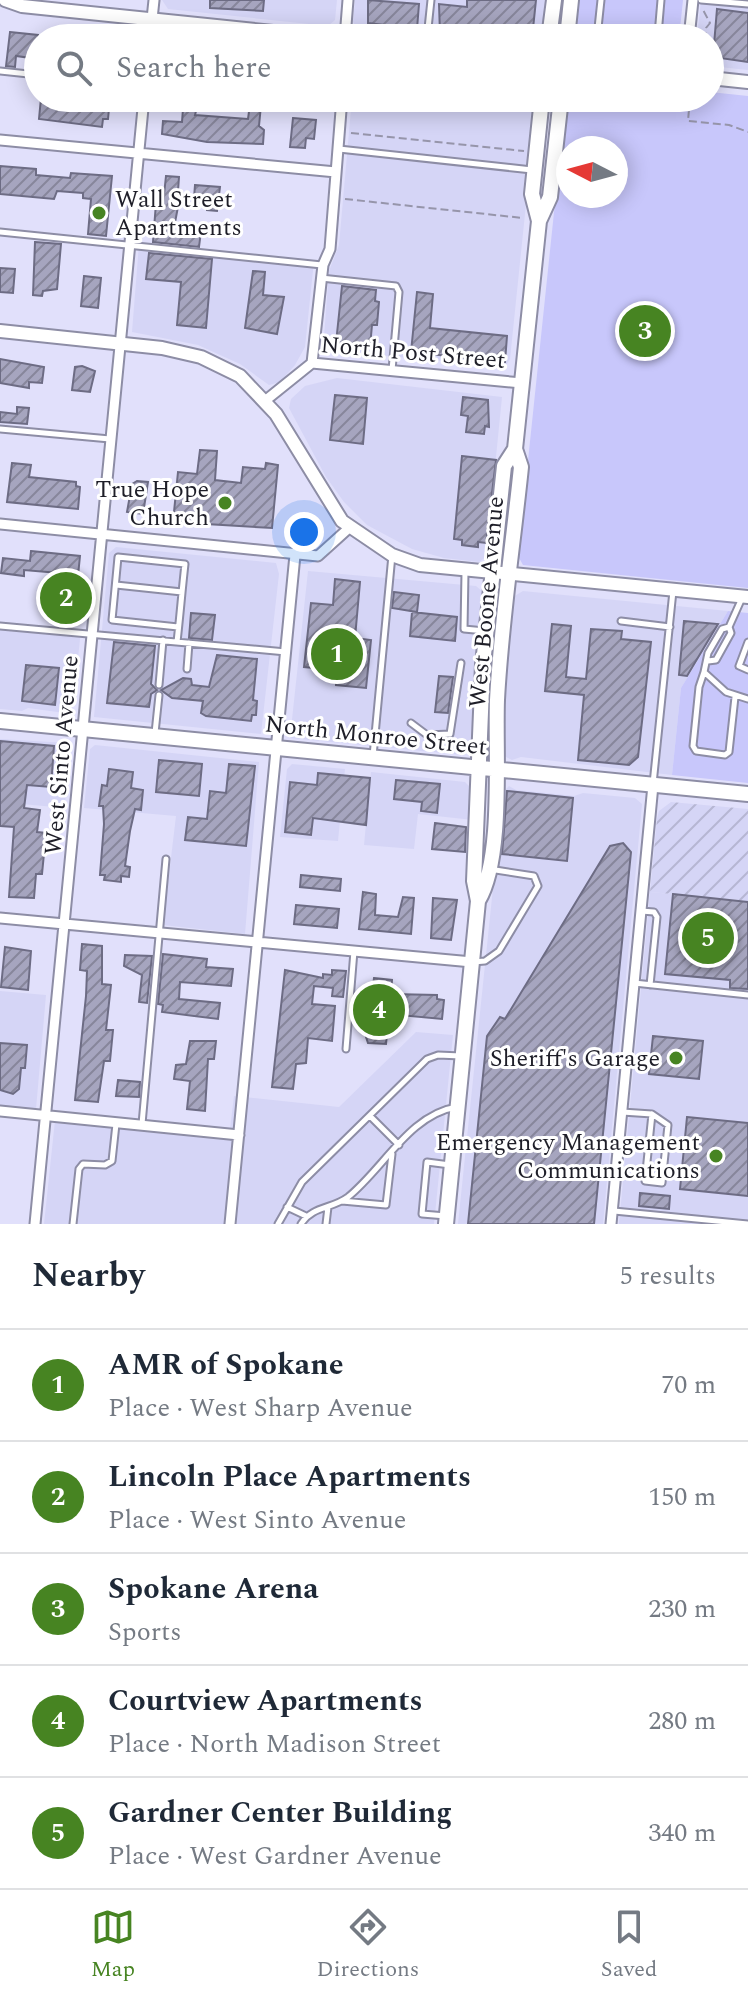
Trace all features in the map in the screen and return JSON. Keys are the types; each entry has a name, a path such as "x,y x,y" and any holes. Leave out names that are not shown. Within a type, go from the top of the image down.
{"main road":[{"path":"551,24 554,0"},
{"path":"568,24 571,0"},
{"name":"West Boone Avenue","path":"539,221 532,194 541,112"},
{"name":"West Boone Avenue","path":"478,901 487,885 489,869 498,687 521,467 515,449 539,221 550,197 559,112"},
{"name":"West Boone Avenue","path":"447,1220 478,901 474,881 486,631 504,466 515,449"},
{"name":"North Monroe Street","path":"0,721 748,794"}],"street":[{"path":"5,0 22,6 183,24"},
{"path":"152,24 154,0"},
{"path":"346,24 348,0"},
{"path":"693,0 694,24"},
{"path":"0,10 22,6"},
{"path":"724,79 748,82"},
{"name":"West Sinto Avenue","path":"35,1224 143,112"},
{"path":"312,363 323,265 330,249 341,112"},
{"path":"0,140 336,172"},
{"path":"0,331 162,348 201,357 240,376 266,400 349,528 392,555 420,565 745,597"},
{"name":"North Post Street","path":"266,400 312,363 522,383"},
{"path":"0,524 318,556 349,528"},
{"path":"230,1224 295,555"},
{"path":"611,1224 653,785"},
{"path":"0,918 472,962"},
{"path":"0,1111 239,1135"}],"lane":[{"path":"428,24 431,0"},
{"path":"598,24 601,0"},
{"path":"659,24 661,0"},
{"path":"701,0 748,4"},
{"path":"0,71 24,74"},
{"path":"338,149 535,171"},
{"path":"0,232 323,265"},
{"path":"321,278 396,286 399,292 392,371"},
{"path":"0,429 111,440"},
{"path":"373,757 392,555"},
{"path":"111,635 118,557 185,564 177,642"},
{"path":"465,571 464,629 486,631"},
{"path":"116,585 182,592"},
{"path":"653,785 673,590"},
{"path":"735,697 729,752 696,751 693,746 699,687 708,661 716,660 731,633 729,627 745,597"},
{"path":"112,620 178,627"},
{"path":"621,621 670,627"},
{"path":"0,626 286,652"},
{"path":"159,685 163,640"},
{"path":"748,642 739,666 748,670"},
{"path":"187,669 189,643"},
{"path":"411,723 427,735 450,734 461,663"},
{"path":"704,672 735,697 748,699"},
{"path":"154,736 159,695"},
{"path":"142,1125 166,859"},
{"path":"472,962 485,961 499,951 538,886 534,876 489,869"},
{"path":"641,911 654,912 657,917 650,985"},
{"path":"346,1049 354,951"},
{"path":"634,983 748,995"},
{"path":"278,1224 302,1182 427,1059 438,1055 463,1056"},
{"path":"301,1224 306,1216 342,1201 437,1111 458,1107"},
{"path":"621,1112 652,1114 668,1125 662,1183 645,1181 652,1114"},
{"path":"370,1116 399,1145"},
{"path":"73,1224 80,1166 112,1161 116,1123"},
{"path":"342,1201 386,1205 392,1153"},
{"path":"447,1220 422,1214 427,1162 452,1165"},
{"path":"287,1207 306,1216"},
{"path":"326,1224 328,1207"},
{"path":"612,1211 748,1224"},
{"path":"646,1224 647,1214"}],"path":[{"path":"702,8 709,24"},
{"path":"689,112 688,121 729,125 748,132"},
{"path":"350,133 530,152"},
{"path":"345,199 523,218"}],"shaded area":[{"path":"162,0 337,0 335,20 330,24 168,9"},
{"path":"355,0 548,0 545,24 353,22"},
{"path":"576,0 683,0 680,24 573,24"},
{"path":"701,0 748,0 748,70 724,67 724,24 698,24"},
{"path":"724,93 748,96 748,588 523,565 518,556 556,193 556,208 628,208 628,136 562,136 565,112 724,112"},
{"path":"351,112 536,112 510,359 505,367 323,350 329,271 339,245"},
{"path":"139,244 314,261 305,347 295,365 280,382 269,385 240,364 198,345 132,332"},
{"path":"337,378 502,397 486,557 479,562 444,558 412,549 367,525 344,502 326,477 289,408 291,399 305,386"},
{"path":"116,547 276,563 279,574 261,734 94,717 109,553"},
{"path":"308,571 476,586 482,591 470,752 463,755 290,738"},
{"path":"523,591 728,611 681,688 672,775 521,757 512,760 504,756 505,681 513,597"},
{"path":"728,611 748,613 748,783 672,775 681,688"},
{"path":"0,623 81,630 72,714 28,708 22,711 0,709"},
{"path":"0,739 68,743 65,808 0,802"},
{"path":"95,745 259,762 245,934 163,925 176,816 84,808 90,749"},
{"path":"292,764 345,769 338,841 280,837 287,769"},
{"path":"371,772 465,782 472,789 473,820 418,814 414,849 364,845"},
{"path":"509,786 516,790 574,796 583,793 635,798 642,804 603,1224 458,1224 503,792"},
{"path":"671,802 748,809 748,901 650,892 657,819 659,811"},
{"path":"650,892 748,901 748,1224 619,1224"},
{"path":"0,991 46,995 36,1109 0,1106"},
{"path":"416,1032 453,1035 434,1224 44,1224 56,1111 230,1129 234,1096 339,1107"}],"building":[{"path":"210,0 264,0 263,11 210,8"},
{"path":"368,0 419,4 417,24 368,23"},
{"path":"467,0 536,0 533,24 440,24 439,4 467,7"},
{"path":"717,9 748,13 748,62 724,59 724,24 716,24"},
{"path":"10,32 24,34 24,57 16,56 15,67 6,66"},
{"path":"40,112 109,112 102,127 39,119"},
{"path":"183,112 248,119 249,112 260,112 259,126 264,130 263,144 207,142 162,134 163,121 182,122"},
{"path":"293,118 316,120 314,139 306,138 305,148 290,147"},
{"path":"0,166 36,169 36,175 70,178 71,173 112,176 106,236 88,234 91,199 83,198 83,193 57,191 54,199 0,194"},
{"path":"166,176 179,177 178,191 181,191 173,233 201,231 199,247 153,242 156,203 163,204"},
{"path":"195,185 220,187 217,211 207,210 207,199 194,198"},
{"path":"35,242 61,244 57,289 43,291 42,296 33,295"},
{"path":"149,253 212,259 206,328 177,325 181,282 146,279"},
{"path":"0,268 15,269 13,293 0,292"},
{"path":"253,271 265,272 263,295 284,297 277,334 245,328"},
{"path":"84,276 101,278 98,308 81,306"},
{"path":"342,286 376,290 375,301 379,302 377,325 372,325 370,347 336,343"},
{"path":"417,292 433,294 430,328 507,336 505,362 411,352"},
{"path":"0,359 44,367 42,383 29,382 29,388 0,383"},
{"path":"75,367 95,371 90,392 72,390"},
{"path":"335,395 367,398 363,444 330,440"},
{"path":"463,397 488,400 489,427 485,426 484,434 466,432 468,416 461,415"},
{"path":"17,407 29,408 27,424 0,422 0,412 17,414"},
{"name":"True Hope Church","path":"200,450 217,451 215,480 241,483 243,467 265,469 266,463 278,465 272,528 173,522 178,472 197,474"},
{"path":"462,456 496,460 486,543 478,542 478,547 462,545 462,540 454,539"},
{"path":"12,463 31,465 29,477 76,482 76,486 80,487 78,509 7,502"},
{"path":"148,482 143,514 127,512 132,484"},
{"path":"31,551 80,556 73,625 54,623 59,573 24,570 24,576 1,573 3,558 30,561"},
{"path":"335,579 360,582 355,638 371,640 366,688 336,685 337,670 304,667 311,603 333,605"},
{"path":"394,592 419,595 417,612 392,608"},
{"path":"412,612 457,617 455,641 410,636"},
{"path":"191,613 215,615 212,640 189,638"},
{"path":"684,621 718,624 687,676 679,675"},
{"path":"552,624 571,626 566,677 586,679 591,629 622,631 621,639 651,642 638,757 629,765 578,760 584,695 545,691"},
{"path":"114,642 155,646 151,684 157,690 151,694 149,707 107,703"},
{"path":"217,655 257,659 253,700 257,701 256,715 252,715 251,721 206,716 201,713 203,701 172,698 161,690 183,678 191,679 192,685 209,687"},
{"path":"26,665 59,668 55,705 22,701"},
{"path":"439,676 453,677 448,713 435,712"},
{"path":"0,741 54,746 51,787 27,785 24,808 40,810 37,832 46,833 42,874 36,874 34,898 9,897 14,827 0,826"},
{"path":"159,760 202,764 199,796 156,792"},
{"path":"229,764 255,766 246,846 185,840 188,817 207,819 210,791 226,793"},
{"path":"109,769 133,772 131,788 143,790 141,810 135,809 130,831 125,866 130,867 129,877 121,876 121,882 104,880 105,875 100,875 104,824 103,806 99,806 102,785 107,786"},
{"path":"318,773 370,778 366,825 313,818 311,835 285,832 290,782 317,785"},
{"path":"396,780 440,784 437,813 421,811 422,802 394,799"},
{"path":"507,791 573,798 567,861 502,854"},
{"path":"435,823 466,827 465,852 432,849"},
{"path":"623,843 631,852 594,1224 468,1224 487,1036 500,1017 505,1019 610,846"},
{"path":"301,875 341,879 340,891 300,887"},
{"path":"363,892 376,894 375,915 398,917 403,897 414,898 411,934 359,929"},
{"path":"673,894 748,902 748,989 730,988 730,980 665,974"},
{"path":"433,898 457,900 451,940 431,938"},
{"path":"296,905 339,909 337,928 294,924"},
{"path":"82,944 102,946 102,984 111,985 106,1030 113,1030 110,1061 104,1061 98,1102 75,1100 86,996 87,971 80,970"},
{"path":"5,947 31,951 28,990 1,987"},
{"path":"163,954 207,959 206,967 233,969 231,986 180,982 179,999 220,1003 218,1019 162,1012 163,1005 158,1004"},
{"path":"125,955 152,956 147,1003 139,1002 142,975 124,966"},
{"path":"285,970 323,978 323,974 332,975 332,970 346,971 343,997 332,996 333,988 314,986 312,1004 335,1006 332,1041 308,1038 306,1063 296,1064 293,1089 272,1087"},
{"path":"374,978 392,980 391,994 437,995 437,999 444,1000 442,1019 389,1014 386,1044 368,1043 366,1037"},
{"name":"Sheriff's Garage","path":"653,1036 703,1041 699,1079 649,1074"},
{"path":"190,1041 216,1041 214,1059 208,1059 205,1111 187,1109 190,1081 174,1079 176,1065 186,1064"},
{"path":"0,1043 27,1045 19,1089 13,1094 0,1090"},
{"path":"118,1080 140,1082 139,1097 116,1096"},
{"name":"Emergency Management Communications","path":"687,1117 748,1123 748,1196 680,1189"},
{"path":"640,1193 670,1196 669,1209 639,1206"}],"place":[{"name":"Wall Street Apartments","path":"99,213"},
{"name":"Spokane Arena","path":"645,331"},
{"name":"True Hope Church","path":"225,503"},
{"name":"Lincoln Place Apartments","path":"66,598"},
{"name":"AMR of Spokane","path":"337,654"},
{"name":"Gardner Center Building","path":"708,938"},
{"name":"Courtview Apartments","path":"379,1010"},
{"name":"Sheriff's Garage","path":"676,1058"},
{"name":"Emergency Management Communications","path":"716,1156"}]}
